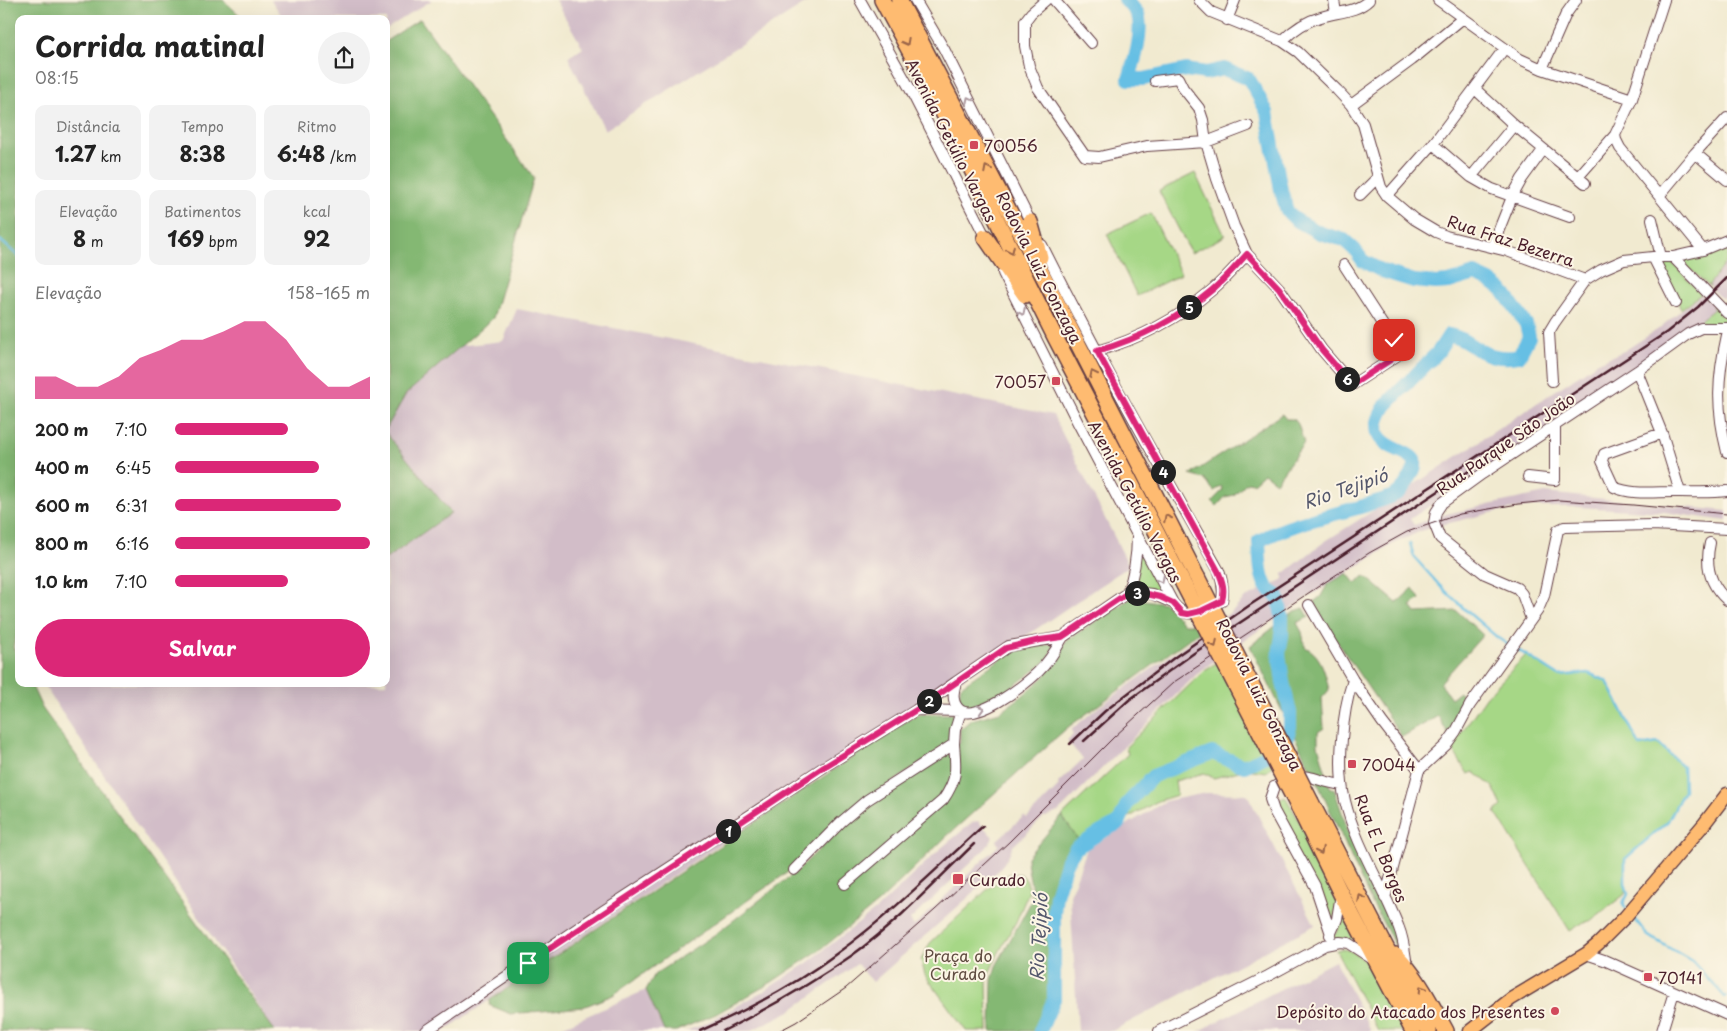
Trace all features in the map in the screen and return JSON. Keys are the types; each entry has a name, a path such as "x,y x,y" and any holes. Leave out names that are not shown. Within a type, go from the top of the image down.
{"highway":[{"name":"Rodovia Luiz Gonzaga","path":"882,0 947,120 1055,337 1190,581"},
{"name":"Rodovia Luiz Gonzaga","path":"899,0 1050,290 1190,581 1305,805 1383,942 1429,1031"},
{"path":"1030,222 1050,290"},
{"path":"985,237 1055,337"},
{"name":"Rodovia Luiz Gonzaga","path":"1305,805 1341,894 1413,1031"},
{"path":"1383,942 1408,967 1446,1031"}],"main road":[{"path":"1470,1031 1512,999 1586,954 1625,917 1727,794"}],"street":[{"name":"Avenida Getúlio Vargas","path":"860,0 909,87 1078,424 1173,603 1182,613 1188,614 1201,611 1222,601 1223,582 1062,287 944,49 915,0"},
{"path":"1046,0 1025,21 1025,46 1029,66 1038,88 1085,156 1099,157 1147,146 1206,142 1248,126"},
{"path":"1054,0 1091,43"},
{"name":"Rua Fraz Bezerra","path":"1199,0 1211,12 1227,20 1282,41 1298,52 1351,104 1363,124 1378,178 1388,196 1414,218 1446,236 1492,247 1585,280"},
{"path":"1227,20 1235,0"},
{"path":"1334,0 1336,13"},
{"path":"1282,41 1290,32 1308,22 1360,6 1369,0"},
{"path":"1438,0 1520,59 1542,69 1632,99"},
{"path":"1542,69 1566,14 1576,0"},
{"path":"1474,90 1543,150 1582,180 1615,135 1632,99 1664,0"},
{"path":"1351,104 1412,60 1463,18"},
{"path":"1388,196 1433,144 1504,49"},
{"path":"1155,81 1178,78 1183,88 1199,108 1206,142 1234,226 1247,254 1279,288 1322,350 1352,385 1401,353 1344,265"},
{"path":"1659,196 1727,118"},
{"path":"1471,177 1514,125"},
{"path":"1615,135 1620,148 1703,250"},
{"path":"1433,144 1471,177 1492,189 1570,217"},
{"path":"1492,247 1512,196 1543,150"},
{"path":"1695,153 1727,180"},
{"path":"1360,195 1378,178"},
{"path":"1652,219 1657,257 1676,303"},
{"path":"1552,381 1550,328 1585,280 1611,264 1624,260 1673,257 1703,250 1727,240"},
{"path":"1097,351 1132,339 1151,330 1193,305 1214,289 1247,254"},
{"path":"1673,257 1727,313"},
{"name":"Rua Parque São João","path":"1531,619 1522,594 1517,588 1512,584 1495,580 1474,566 1440,538 1434,524 1436,512 1442,503 1695,331 1701,328 1727,328"},
{"path":"1727,335 1719,376 1718,399 1727,452"},
{"path":"1637,371 1662,433 1680,492"},
{"path":"1528,477 1555,480 1555,426"},
{"path":"1662,433 1608,452 1602,456 1602,461 1612,485 1617,489 1642,492 1709,493 1727,491"},
{"path":"1385,898 1419,770 1446,745 1470,705 1538,610 1544,596 1558,530 1564,527 1653,525 1727,529"},
{"path":"1126,594 1136,563 1138,536"},
{"path":"1710,543 1708,565 1710,576 1717,590 1727,600"},
{"path":"426,1031 603,911 824,767 916,710 1009,646 1062,637 1126,594 1152,594 1173,603"},
{"path":"1309,605 1353,680 1419,770"},
{"path":"916,710 967,712 986,709 1037,674 1051,659 1062,637"},
{"name":"Rua E L Borges","path":"1353,680 1343,736 1341,762 1345,802 1353,825 1400,930 1408,967"},
{"path":"956,682 953,691 954,699 961,711"},
{"path":"844,884 943,800 956,774 955,730 961,711"},
{"path":"794,870 841,822 867,800 954,744"},
{"path":"1331,934 1315,886 1278,818 1270,799 1274,787 1297,775 1329,784 1342,785"},
{"path":"1325,945 1338,914 1341,894"},
{"path":"1158,1031 1325,945 1340,942 1348,943 1377,962"},
{"path":"1586,954 1604,960 1727,1015"},
{"path":"1662,1031 1674,992"}],"shaded area":[{"path":"271,0 432,0 390,26 390,15 281,15"},
{"path":"555,0 811,0 605,130 568,57 583,48"},
{"path":"1727,260 1727,295 1723,299 1709,285"},
{"path":"1701,294 1710,302 1714,309 1691,327 1601,391 1410,519 1414,525 1446,514 1545,493 1727,511 1727,521 1664,512 1578,507 1531,507 1495,512 1445,524 1423,530 1395,543 1300,602 1201,670 1058,812 1043,818 1012,847 999,870 873,982 857,964 790,1011 750,1031 685,1031 702,1025 764,991 807,963 877,909 940,849 973,822 978,821 993,837 986,848 910,920 914,926 999,845 996,841 1024,816 1027,818 1059,786 1058,783 1083,759 1067,741 1073,734 1071,730 1096,709 1235,609 1245,598 1255,594 1269,584 1272,586 1283,579 1283,574 1324,542 1420,481 1598,362 1624,351 1657,330"},
{"path":"517,309 1053,415 1129,566 444,1031 275,1031 45,687 390,687 390,354 503,341"},
{"path":"1206,793 1247,794 1315,925 1112,1031 1078,1031 1070,895 1087,849 1166,801"},
{"path":"1335,961 1371,1031 1199,1031"},
{"path":"646,990 664,1031 558,1031 557,1029"}],"green space":[{"path":"0,0 223,0 240,15 15,15 15,640 13,647 15,651 15,687 32,687 42,708 275,1031 0,1031"},
{"path":"420,19 534,178 493,318 406,394 390,422 390,38"},
{"path":"1195,173 1225,236 1191,253 1159,191"},
{"path":"1151,213 1181,274 1137,296 1107,234"},
{"path":"1727,245 1727,260 1709,285 1710,287 1680,260"},
{"path":"1656,260 1671,261 1701,294 1681,309"},
{"path":"1714,305 1725,319 1724,323 1691,327 1714,309 1712,306"},
{"path":"1282,414 1286,419 1294,419 1298,424 1304,443 1276,482 1264,473 1253,483 1247,482 1234,495 1225,497 1217,506 1212,501 1223,490 1221,486 1214,491 1204,479 1190,475"},
{"path":"390,438 451,513 390,556"},
{"path":"1140,543 1168,599 1131,590"},
{"path":"1347,573 1355,583 1365,576 1397,603 1413,588 1420,599 1411,606 1416,613 1457,611 1483,635 1440,683 1451,698 1459,692 1468,702 1449,735 1438,716 1402,737 1327,627 1314,602 1321,596 1327,585"},
{"path":"1131,598 1165,603 1184,624 1196,624 1201,630 1067,728 947,836 879,902 824,947 772,982 716,1014 676,1031 664,1031 646,990 655,974 717,933 796,872 870,802 960,743 960,729 971,720 1000,712 1021,697 1044,677 1066,641"},
{"path":"1304,608 1309,617 1297,623 1302,632 1305,647 1311,650 1322,665 1329,690 1322,698 1324,728 1318,732 1318,745 1330,787 1334,789 1351,839 1391,918 1400,942 1395,945 1370,899 1319,786 1250,646 1293,612"},
{"path":"1053,644 1055,646 1046,662 984,708 967,709 958,701 961,686 1011,652 1034,646"},
{"path":"1526,655 1559,676 1588,673 1607,681 1640,746 1658,743 1683,767 1684,790 1668,821 1625,859 1625,883 1627,890 1624,895 1590,921 1584,922 1570,931 1495,812 1502,806 1493,787 1474,772 1468,774 1451,747 1487,696"},
{"path":"1220,661 1273,765 1266,772 1246,769 1214,778 1204,773 1175,781 1177,795 1158,801 1081,844 1062,816 1128,754 1126,747 1206,669"},
{"path":"917,714 954,714 951,742 838,820 788,872 613,995 583,1007 511,1014 489,1005 490,1000"},
{"path":"1285,796 1302,826 1337,903 1332,927 1274,807"},
{"path":"1062,816 1081,844 1066,863 1056,895 1053,940 1054,999 1040,1031 991,1031 992,980 996,966 1032,900 1027,857"},
{"name":"Praça do Curado","path":"1009,874 1021,874 1027,881 1029,891 1016,922 987,978 988,1031 966,1031 925,975 921,960 930,943 989,888"},
{"path":"1343,905 1367,952 1352,939 1330,939 1338,931"},
{"path":"1342,949 1353,952 1372,970 1381,982 1406,1031 1378,1031 1336,950"}],"waterway":[{"name":"Rio Tejipió","path":"1040,1031 1054,999 1054,913 1056,895 1066,863 1076,848 1119,823 1127,804 1153,776 1212,753 1244,766 1284,748 1290,727 1290,712 1279,654 1282,636 1282,617 1278,596 1268,589 1263,578 1260,566 1259,541 1299,524 1388,498 1401,490 1414,469 1414,459 1382,440 1378,432 1378,421 1386,405 1438,352 1449,335 1487,354 1503,357 1519,356 1529,337 1526,324 1503,291 1490,281 1475,274 1449,282 1414,281 1382,271 1363,261 1344,240 1320,233 1296,220 1287,211 1281,190 1267,112 1249,79 1224,69 1206,73 1186,70 1144,79 1129,79 1137,49 1140,26 1137,13 1125,0"},
{"path":"0,240 15,253"},
{"path":"1410,543 1414,557 1440,586 1470,614 1510,646"},
{"path":"1515,648 1559,676 1588,673 1607,681 1640,746 1658,743 1683,767 1684,790 1668,821 1625,859 1625,883 1628,894 1623,904 1626,908"},
{"path":"1631,914 1647,935 1692,961 1725,997 1727,996"}],"tram line":[{"path":"779,1031 796,1022 846,988 935,910 1009,842 1114,737 1174,682 1369,553 1407,532 1460,514 1518,504 1559,500 1727,514"}],"railway":[{"path":"1070,744 1105,711 1175,657 1250,605 1667,332 1698,307 1727,278"},
{"path":"1084,741 1129,700 1194,653 1481,463"},
{"path":"700,1031 770,996 836,954 893,908 983,826"},
{"path":"723,1031 789,996 868,944 930,888 974,844"}],"place":[{"name":"70056","path":"974,145"},
{"name":"70057","path":"1056,381"},
{"name":"70044","path":"1352,764"},
{"name":"Curado","path":"958,879"},
{"name":"70141","path":"1648,977"},
{"name":"Depósito do Atacado dos Presentes","path":"1555,1011"}],"route":[{"path":"528,963 603,911 824,767 916,710 962,676 1006,648 1062,637 1126,594 1152,594 1173,603 1182,613 1188,614 1194,614 1222,601 1223,582 1218,571 1097,351 1132,339 1151,330 1193,305 1214,289 1247,254 1279,288 1322,350 1352,385 1401,353 1394,340"}]}
